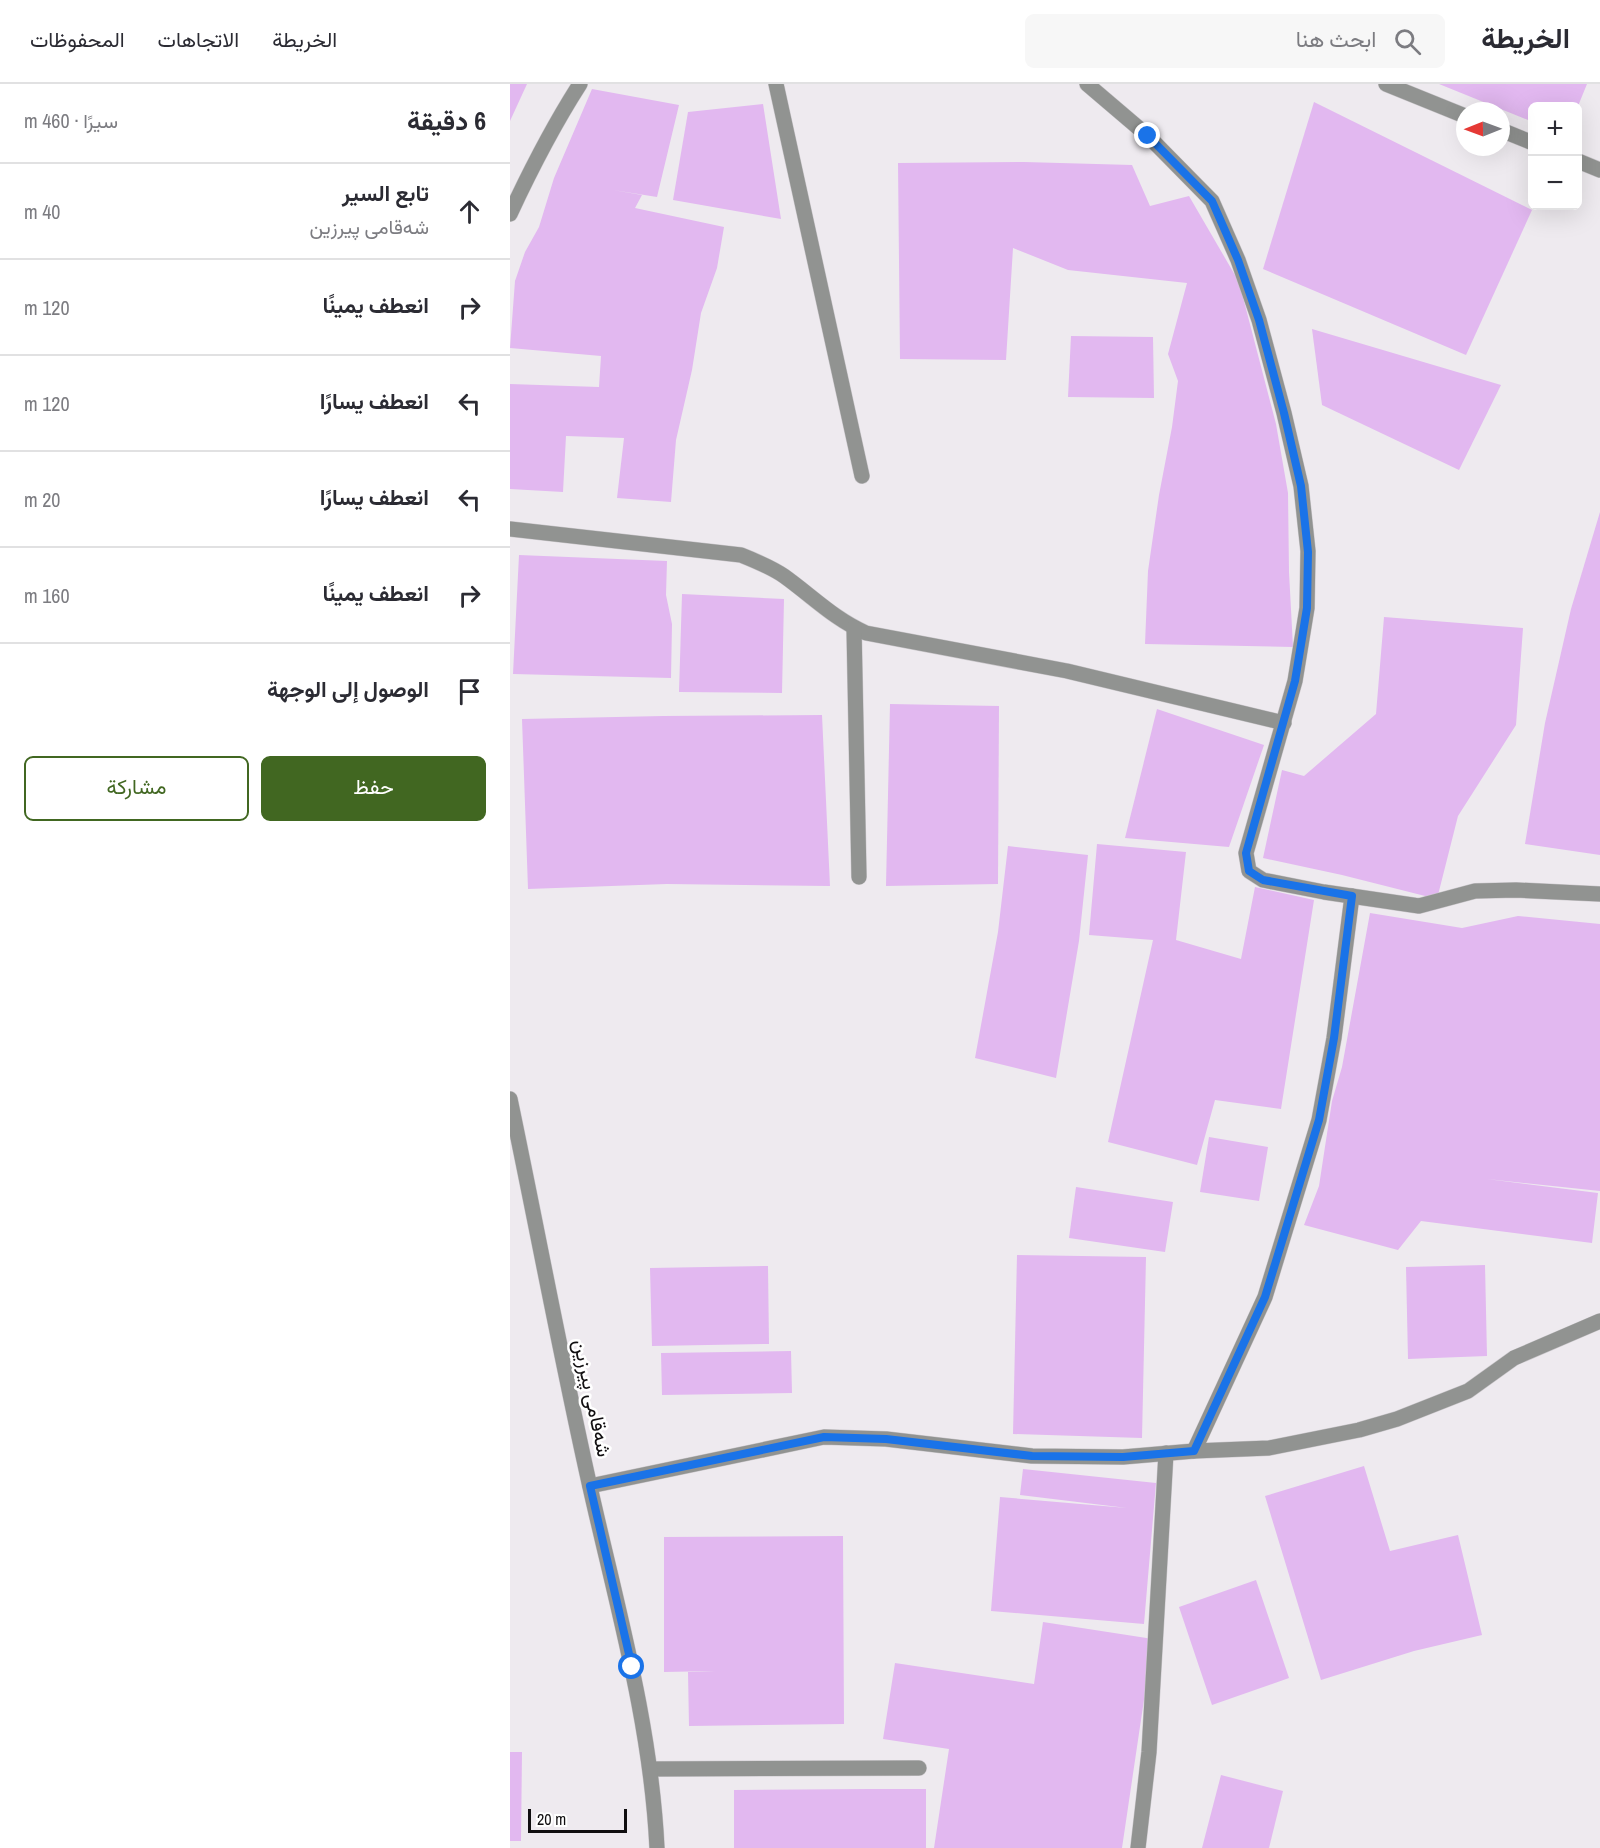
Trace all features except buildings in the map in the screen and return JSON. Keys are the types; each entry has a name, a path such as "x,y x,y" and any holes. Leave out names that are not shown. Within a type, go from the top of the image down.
{"street":[{"path":"510,214 560,114 580,84"},
{"path":"776,84 862,476"},
{"path":"1087,84 1148,136 1212,201 1238,260 1259,320 1301,486 1308,552 1307,608 1295,681 1246,853 1249,871 1263,880 1419,906 1475,891 1516,890 1600,894"},
{"path":"1386,84 1456,112"},
{"path":"1510,134 1528,141"},
{"path":"1582,163 1600,170"},
{"path":"510,529 741,555 783,576 837,618 854,628 878,637 1077,673 1284,723"},
{"path":"854,628 859,877"},
{"path":"1194,1451 1265,1297 1319,1120 1334,1038 1352,896"},
{"name":"شەقامی پیرزین","path":"510,1099 590,1486 632,1667 651,1768 657,1848"},
{"path":"590,1486 824,1437 886,1439 1032,1456 1123,1457 1269,1448 1359,1430 1397,1419 1468,1391 1514,1358 1600,1321"},
{"path":"1138,1848 1149,1752 1166,1453"},
{"path":"651,1768 919,1768"}],"route":[{"path":"632,1667 590,1486 824,1437 886,1439 1032,1456 1123,1457 1194,1451 1265,1297 1319,1120 1334,1038 1352,896 1263,880 1249,871 1246,853 1295,681 1307,608 1308,552 1301,486 1259,320 1238,260 1212,201 1148,136"}]}
